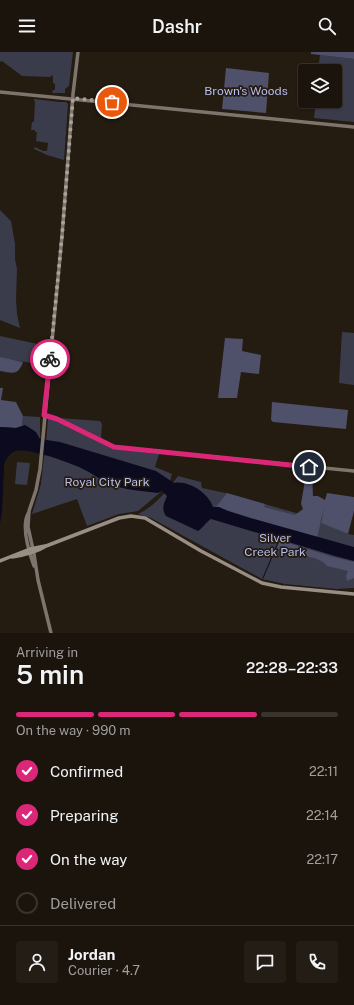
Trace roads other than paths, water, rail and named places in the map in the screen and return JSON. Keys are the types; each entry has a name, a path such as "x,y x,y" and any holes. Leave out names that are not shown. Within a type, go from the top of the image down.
{"main road":[{"path":"51,633 36,570 28,527 29,511 36,490 43,438 78,52"},
{"path":"0,92 73,98 354,127"},
{"path":"44,415 57,419 114,447 354,471"},
{"path":"0,561 46,546 119,518 130,516 139,517 150,521 201,551 262,582 281,588 354,594"}],"waterway":[{"path":"263,578 280,538"}],"park label":[{"name":"Brown's Woods","path":"246,91"},
{"name":"Royal City Park","path":"107,482"},
{"name":"Silver Creek Park","path":"275,545"}]}
